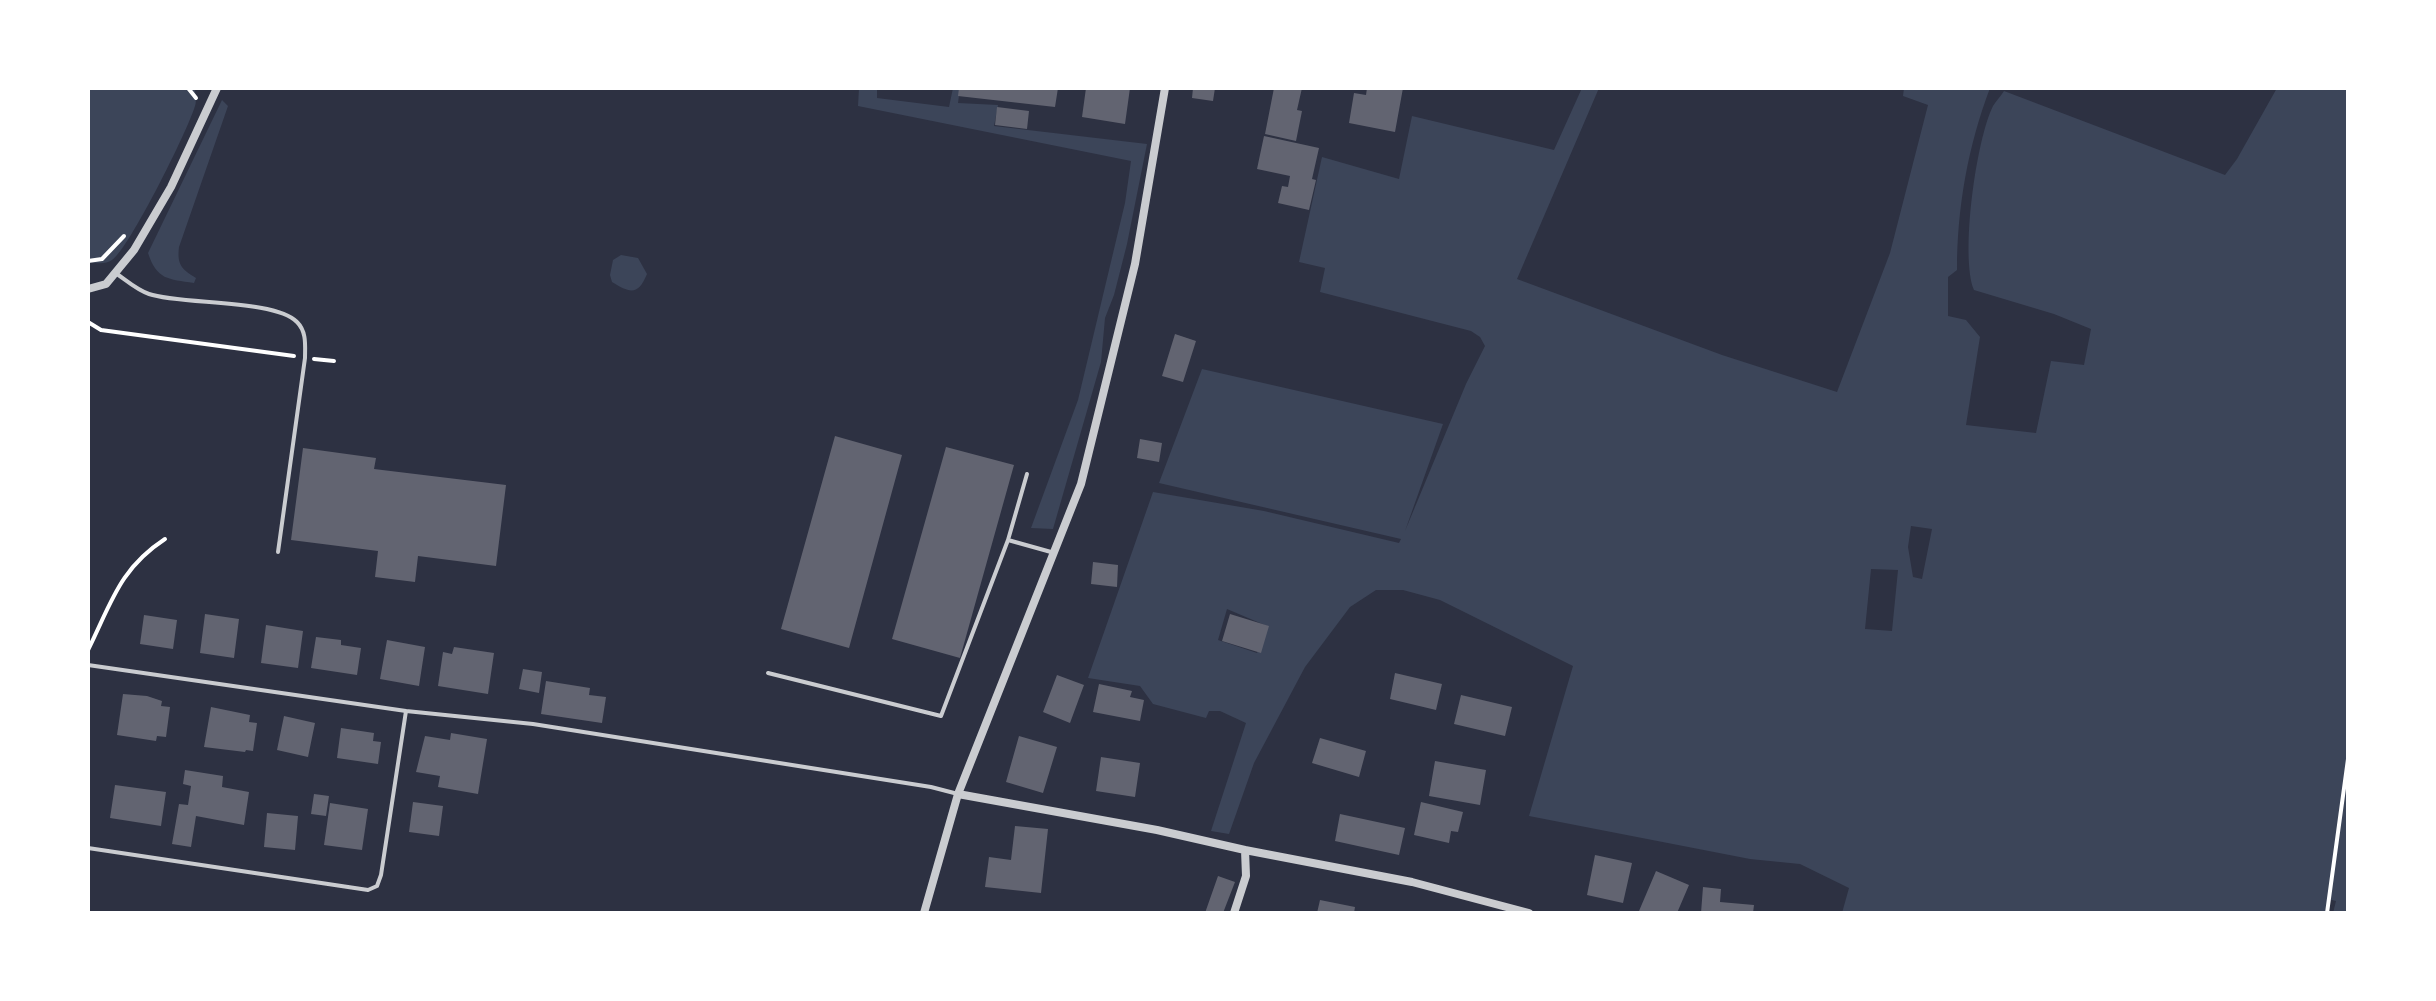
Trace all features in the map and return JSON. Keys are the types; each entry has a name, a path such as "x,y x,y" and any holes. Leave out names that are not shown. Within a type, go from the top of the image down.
{"street":[{"path":"88,289 106,284 134,250 171,187 217,88"},
{"path":"924,913 958,794 1081,484 1135,264 1165,88"},
{"path":"958,794 1157,830 1412,882 1529,913"},
{"path":"1234,913 1246,876 1245,850"}],"lane":[{"path":"117,274 152,295 256,308 281,314 297,322 306,338 305,358 278,552"},
{"path":"768,673 941,716 1008,540 1027,474"},
{"path":"1008,540 1054,553"},
{"path":"88,665 406,711 533,724 931,787 958,794"},
{"path":"88,848 368,890 377,886 381,875 406,711"}],"path":[{"path":"188,88 197,97 191,110"},
{"path":"88,261 102,259 132,226"},
{"path":"88,322 101,330 334,361"},
{"path":"88,650 116,588 151,548 165,539"},
{"path":"2327,913 2348,759"}],"shaded area":[{"path":"88,88 195,88 196,104 157,188 120,251 112,260 103,263 88,262"},
{"path":"859,88 877,88 877,98 949,107 953,88 960,88 958,103 998,105 994,126 1147,144 1127,244 1105,318 1101,362 1053,529 1031,528 1078,400 1125,203 1131,161 858,106"},
{"path":"1582,88 1599,88 1517,279 1722,355 1837,392 1890,253 1928,105 1903,96 1904,88 1990,88 1965,178 1957,270 1948,277 1948,316 1966,320 1980,337 1966,425 2036,433 2051,361 2084,365 2091,329 2054,314 1974,290 1970,274 1969,226 1976,170 1987,122 1993,106 2004,91 2225,175 2277,88 2348,88 2348,913 2333,913 2336,901 2328,899 2325,913 1842,913 1849,888 1800,864 1750,859 1529,816 1573,666 1440,600 1403,590 1376,590 1350,607 1305,667 1254,763 1229,834 1211,831 1246,723 1220,711 1209,711 1206,718 1153,704 1140,686 1088,678 1153,492 1264,511 1399,543 1401,539 1159,483 1202,369 1443,424 1405,531 1485,346 1480,337 1471,331 1320,292 1325,268 1299,262 1322,157 1399,179 1412,116 1554,150","holes":["1911,526 1932,529 1922,579 1913,577 1908,547","1871,569 1898,570 1892,631 1865,629","1227,609 1267,626 1257,653 1218,640"]},
{"path":"222,100 228,106 179,247 181,266 196,278 194,283 170,279 155,269 148,253"},
{"path":"621,255 638,258 647,274 637,289 629,290 612,282 613,260"}],"building":[{"path":"959,88 1058,88 1055,107 958,96"},
{"path":"1086,88 1130,88 1125,124 1082,117"},
{"path":"1193,88 1215,88 1213,101 1192,98"},
{"path":"1274,88 1302,88 1297,110 1302,111 1296,141 1265,134"},
{"path":"1367,88 1403,88 1395,132 1349,123 1354,93 1366,95"},
{"path":"997,107 1029,111 1027,129 995,125"},
{"path":"1264,136 1319,148 1309,210 1278,203 1282,186 1288,187 1290,176 1257,169"},
{"path":"1175,334 1196,341 1183,382 1162,376"},
{"path":"835,436 902,455 849,648 781,629"},
{"path":"1140,439 1162,443 1159,462 1137,458"},
{"path":"946,447 1014,465 960,658 892,639"},
{"path":"303,448 376,458 374,469 506,485 496,566 418,556 415,582 375,577 378,551 291,540"},
{"path":"1093,562 1118,565 1117,587 1091,584"},
{"path":"205,614 239,619 234,658 200,653"},
{"path":"1230,614 1269,626 1261,653 1222,641"},
{"path":"144,615 177,620 173,649 140,644"},
{"path":"266,625 303,631 298,668 261,663"},
{"path":"316,637 341,640 341,645 361,648 357,675 311,668"},
{"path":"387,640 425,647 419,686 380,679"},
{"path":"454,647 494,653 488,694 438,686 443,652 452,654"},
{"path":"523,669 542,672 539,693 519,689"},
{"path":"1395,673 1442,684 1436,710 1390,699"},
{"path":"1057,675 1084,685 1070,723 1043,712"},
{"path":"546,681 590,688 589,695 606,697 602,723 541,714"},
{"path":"1099,684 1132,691 1130,697 1144,700 1140,721 1093,712"},
{"path":"123,694 147,696 162,701 161,706 170,707 166,737 157,736 156,741 117,735"},
{"path":"1461,695 1512,707 1505,736 1454,724"},
{"path":"211,707 250,715 249,722 257,723 253,751 204,747"},
{"path":"284,716 315,723 308,757 277,750"},
{"path":"341,728 374,733 373,741 381,742 378,764 337,758"},
{"path":"451,733 487,739 478,794 438,787 440,776 416,772 425,736 450,740"},
{"path":"1019,736 1057,747 1043,793 1006,782"},
{"path":"1320,738 1366,751 1359,777 1312,763"},
{"path":"1101,757 1140,763 1135,797 1096,791"},
{"path":"1435,761 1486,770 1480,805 1429,796"},
{"path":"185,770 223,776 222,787 249,792 244,825 196,816 191,847 172,844 179,804 188,805 191,786 183,784"},
{"path":"115,785 166,792 161,826 110,818"},
{"path":"314,794 329,796 326,816 311,814"},
{"path":"413,802 443,806 439,836 409,832"},
{"path":"1421,802 1463,812 1458,832 1451,831 1449,843 1414,835"},
{"path":"330,803 368,809 362,850 324,845"},
{"path":"267,813 298,816 295,850 264,847"},
{"path":"1340,814 1405,828 1399,855 1335,841"},
{"path":"1015,826 1048,829 1041,893 985,887 989,857 1011,860"},
{"path":"1595,855 1632,863 1623,903 1587,895"},
{"path":"1656,871 1689,885 1677,913 1639,911"},
{"path":"1218,876 1235,882 1223,913 1205,913"},
{"path":"1703,887 1721,889 1720,902 1754,905 1753,913 1701,913"},
{"path":"1320,900 1355,907 1354,913 1317,913"}]}
